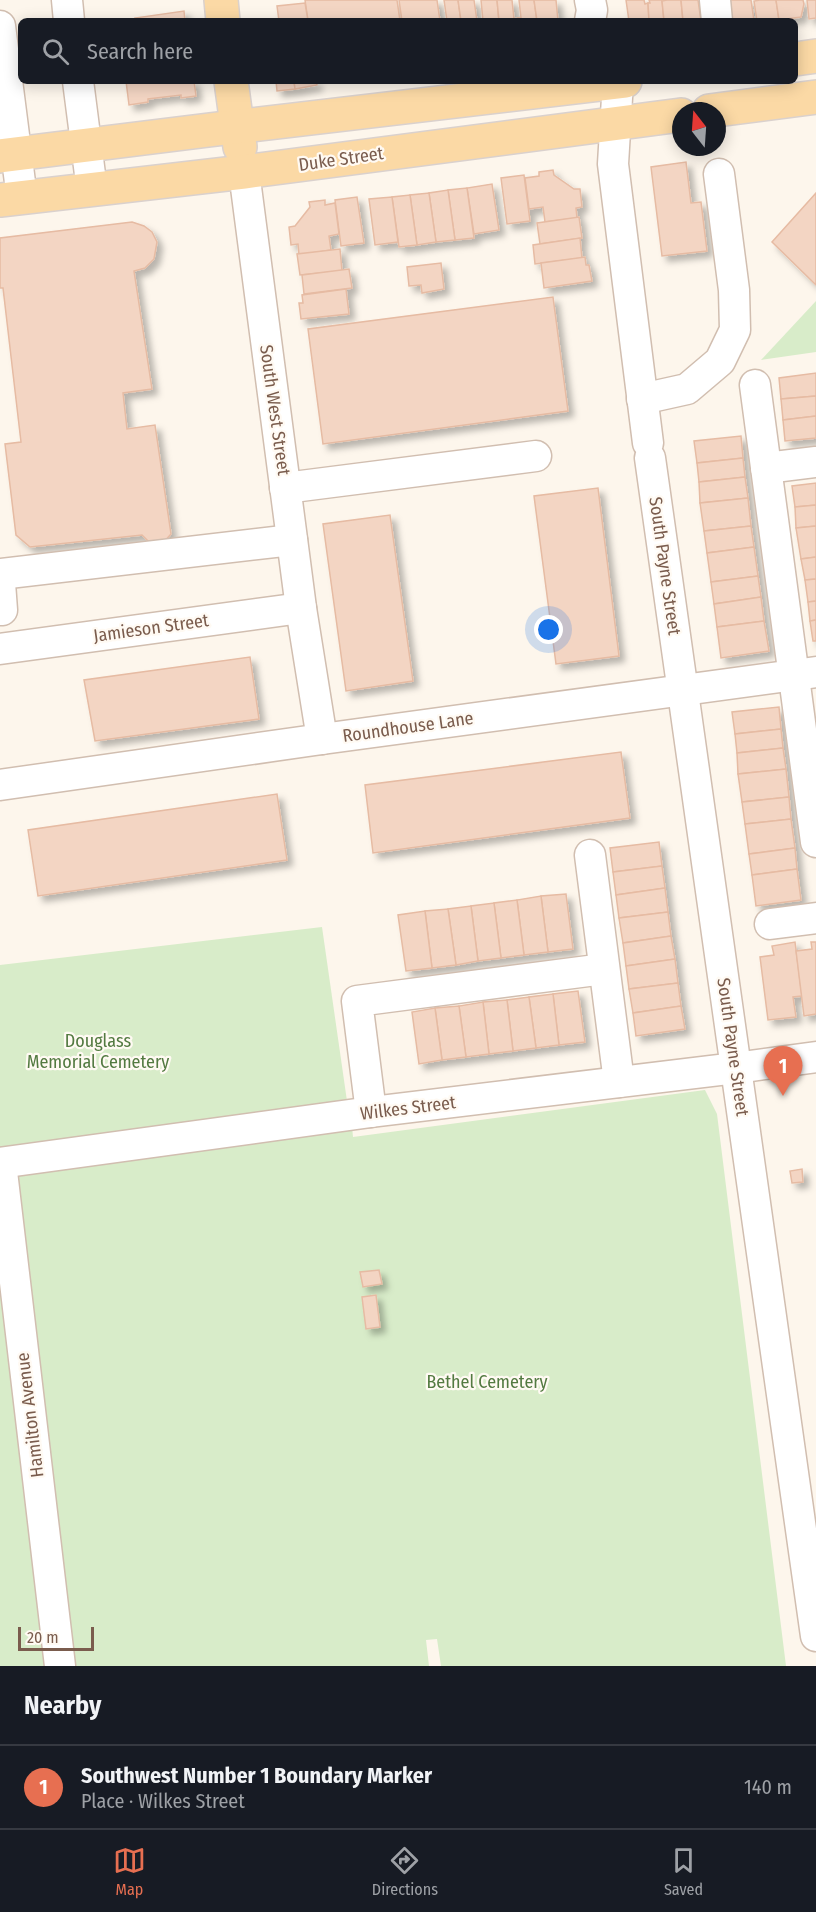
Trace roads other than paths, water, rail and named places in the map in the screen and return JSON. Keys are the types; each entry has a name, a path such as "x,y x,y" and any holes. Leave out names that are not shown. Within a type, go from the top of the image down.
{"main road":[{"path":"220,0 223,18"},
{"path":"798,59 816,56"},
{"name":"South West Street","path":"231,84 244,172"},
{"path":"8,155 571,84"},
{"path":"726,109 816,97"},
{"name":"Duke Street","path":"11,199 244,172 672,116"}],"street":[{"path":"67,0 69,18"},
{"path":"715,0 717,18"},
{"path":"0,26 11,199"},
{"path":"78,84 92,190"},
{"name":"South Payne Street","path":"620,84 613,164 642,399 736,1068 811,1555 816,1636"},
{"name":"South West Street","path":"244,172 301,608 322,739"},
{"path":"642,399 687,389 720,361 735,330 734,290 719,174"},
{"path":"755,385 766,468 805,674 816,842"},
{"path":"285,488 536,456"},
{"path":"766,468 816,462"},
{"path":"0,574 292,540"},
{"path":"0,583 2,609 0,610"},
{"name":"Jamieson Street","path":"0,649 301,608"},
{"name":"Roundhouse Lane","path":"0,785 805,674"},
{"path":"590,855 619,1082"},
{"path":"770,924 816,918"},
{"path":"371,1112 357,1001 604,969"},
{"name":"Wilkes Street","path":"1,1163 371,1112 816,1057"},
{"name":"Hamilton Avenue","path":"1,1163 60,1666"}],"place":[{"name":"Southwest Number 1 Boundary Marker","path":"783,1096"}],"park label":[{"name":"Douglass Memorial Cemetery","path":"98,1051"},
{"name":"Bethel Cemetery","path":"487,1382"}]}
